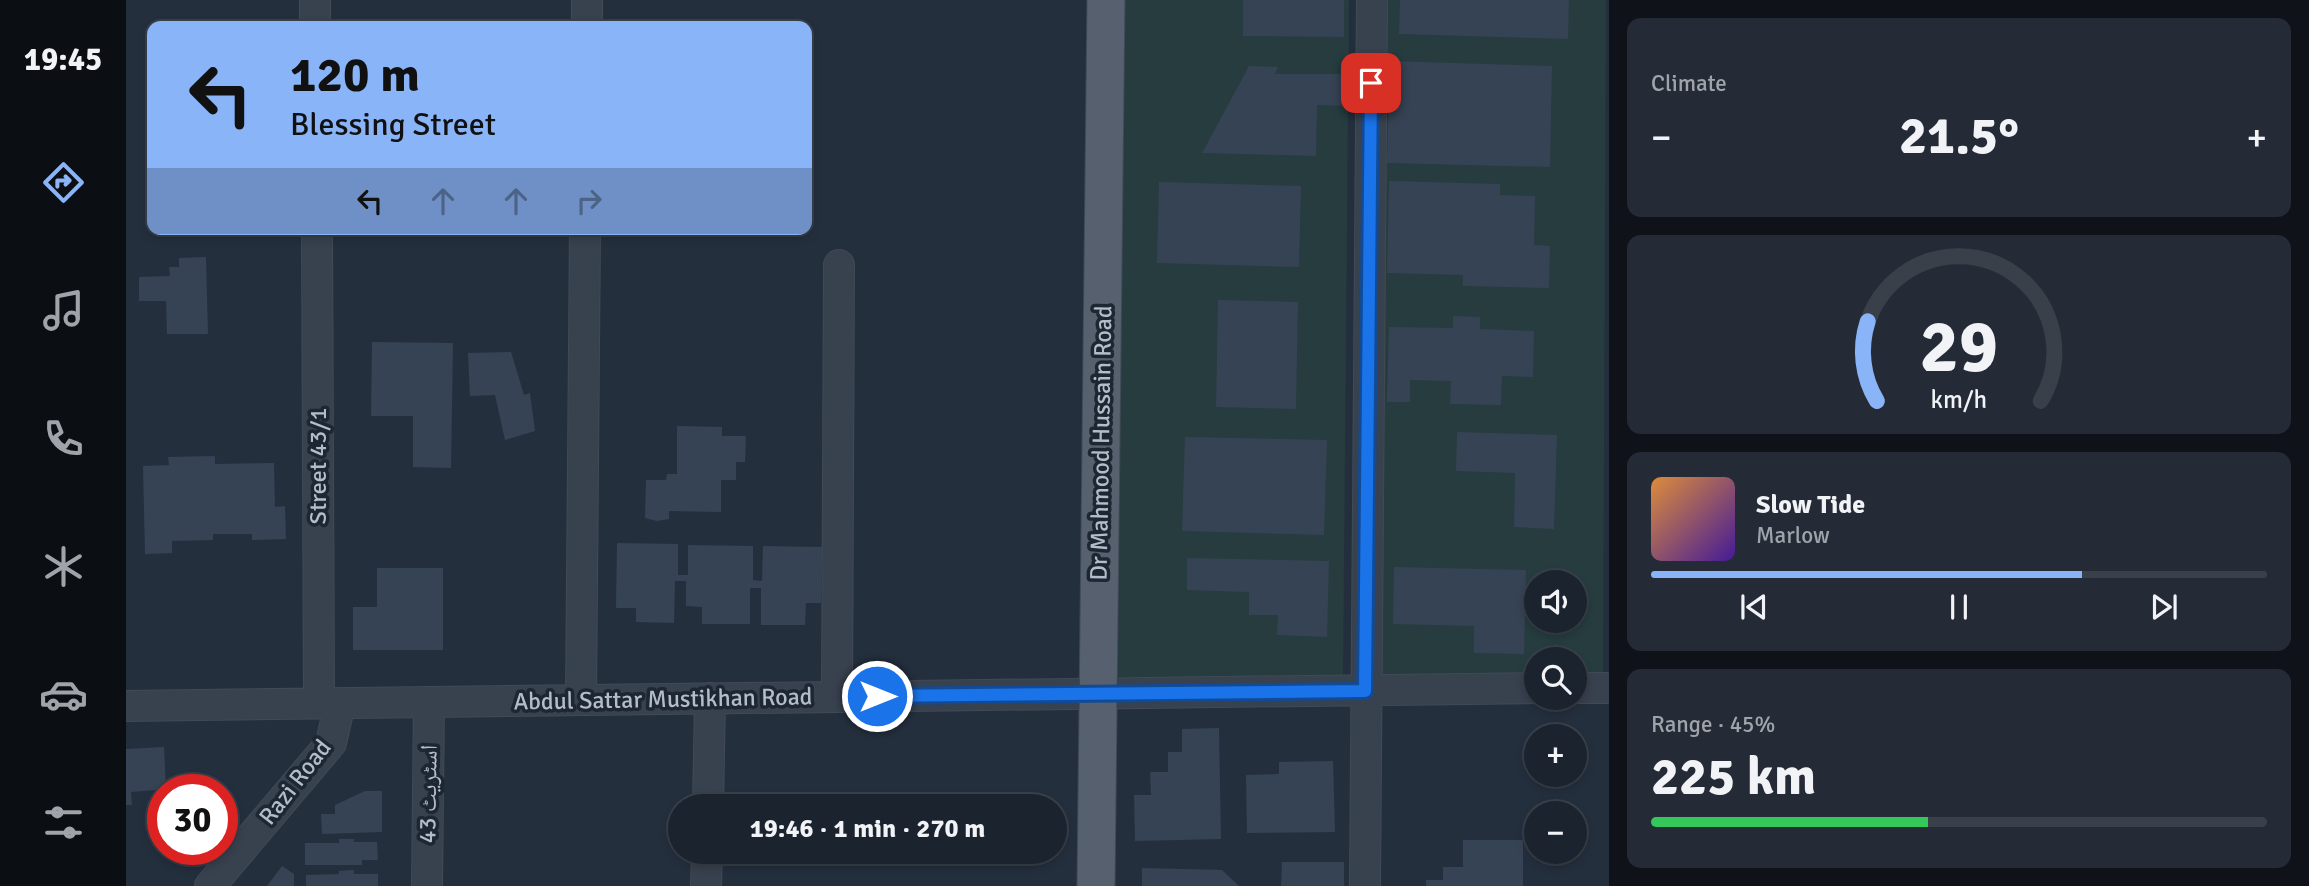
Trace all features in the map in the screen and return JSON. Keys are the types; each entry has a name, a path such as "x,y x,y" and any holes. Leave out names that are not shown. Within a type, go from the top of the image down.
{"main road":[{"name":"Dr Mahmood Hussain Road","path":"1096,886 1106,0"}],"street":[{"path":"315,0 316,21"},
{"path":"587,0 587,21"},
{"path":"1365,886 1372,0"},
{"name":"Street 43/1","path":"317,235 330,703"},
{"path":"580,700 585,235"},
{"path":"837,697 839,265"},
{"name":"Abdul Sattar Mustikhan Road","path":"126,706 1524,688"},
{"path":"1587,688 1609,688"},
{"path":"708,794 710,698"},
{"name":"اسٹریٹ 43","path":"427,886 429,702"},
{"name":"Razi Road","path":"211,886 331,743 330,703"},
{"path":"706,886 707,864"}],"green space":[{"path":"1124,0 1349,0 1343,679 1118,677"},
{"path":"1381,0 1606,0 1603,677 1587,677 1587,647 1524,647 1524,677 1371,675"}],"building":[{"path":"1243,0 1344,0 1344,37 1243,36"},
{"path":"1400,0 1569,0 1568,39 1399,34"},
{"path":"1390,61 1552,66 1550,167 1387,163"},
{"path":"1249,66 1278,67 1275,74 1348,74 1347,106 1317,105 1316,156 1202,153"},
{"path":"1389,181 1500,184 1500,195 1535,196 1534,245 1550,246 1549,288 1463,286 1463,275 1387,273"},
{"path":"1159,182 1301,186 1299,267 1157,263"},
{"path":"206,257 208,334 167,334 166,301 139,301 139,277 170,276 169,267 179,267 179,258"},
{"path":"1218,300 1298,302 1296,409 1216,407"},
{"path":"1453,316 1480,317 1480,329 1534,331 1533,377 1502,376 1501,405 1450,404 1451,381 1410,380 1410,402 1387,402 1389,327 1453,328"},
{"path":"372,342 453,343 451,468 413,467 413,416 371,416"},
{"path":"511,352 524,395 530,393 535,431 505,440 495,395 470,396 468,353"},
{"path":"677,426 722,427 722,436 746,436 745,462 736,462 736,480 721,480 721,512 669,511 669,519 657,521 645,518 646,480 666,480 667,474 677,474"},
{"path":"1457,432 1557,435 1554,529 1514,527 1515,473 1456,471"},
{"path":"1185,437 1327,440 1324,535 1182,531"},
{"path":"215,456 215,464 274,463 275,507 285,506 286,539 252,540 252,534 213,534 213,540 172,541 172,553 145,554 143,466 169,465 168,457"},
{"path":"617,543 678,544 678,575 688,575 688,545 753,546 753,580 762,581 763,546 822,547 821,603 806,603 805,625 761,625 761,588 750,588 750,624 702,624 702,607 686,606 686,581 675,581 674,623 636,622 636,608 616,608"},
{"path":"1187,558 1329,561 1327,637 1277,635 1278,615 1249,615 1249,592 1187,590"},
{"path":"1394,567 1526,570 1524,654 1474,653 1474,626 1393,624"},
{"path":"377,568 443,568 443,650 353,650 353,607 377,607"},
{"path":"1219,728 1221,839 1135,841 1134,795 1151,795 1150,772 1168,772 1168,752 1182,752 1182,729"},
{"path":"164,747 165,774 147,774 147,791 131,792 132,805 126,805 126,749"},
{"path":"1333,761 1335,832 1247,833 1246,775 1279,774 1279,762"},
{"path":"365,791 382,791 382,832 322,834 321,814 335,814 335,805"},
{"path":"339,839 377,842 378,860 362,860 362,865 305,865 305,843 339,843"},
{"path":"1463,840 1523,840 1523,886 1426,886 1426,880 1443,880 1443,867 1463,867"},
{"path":"1282,862 1344,862 1344,886 1281,886"},
{"path":"282,866 294,874 294,886 267,886"},
{"path":"1142,868 1222,870 1239,886 1142,886"},
{"path":"354,870 354,874 378,874 378,886 306,886 306,875 339,874 339,871"}],"route":[{"path":"877,696 1365,691 1371,83"}]}
